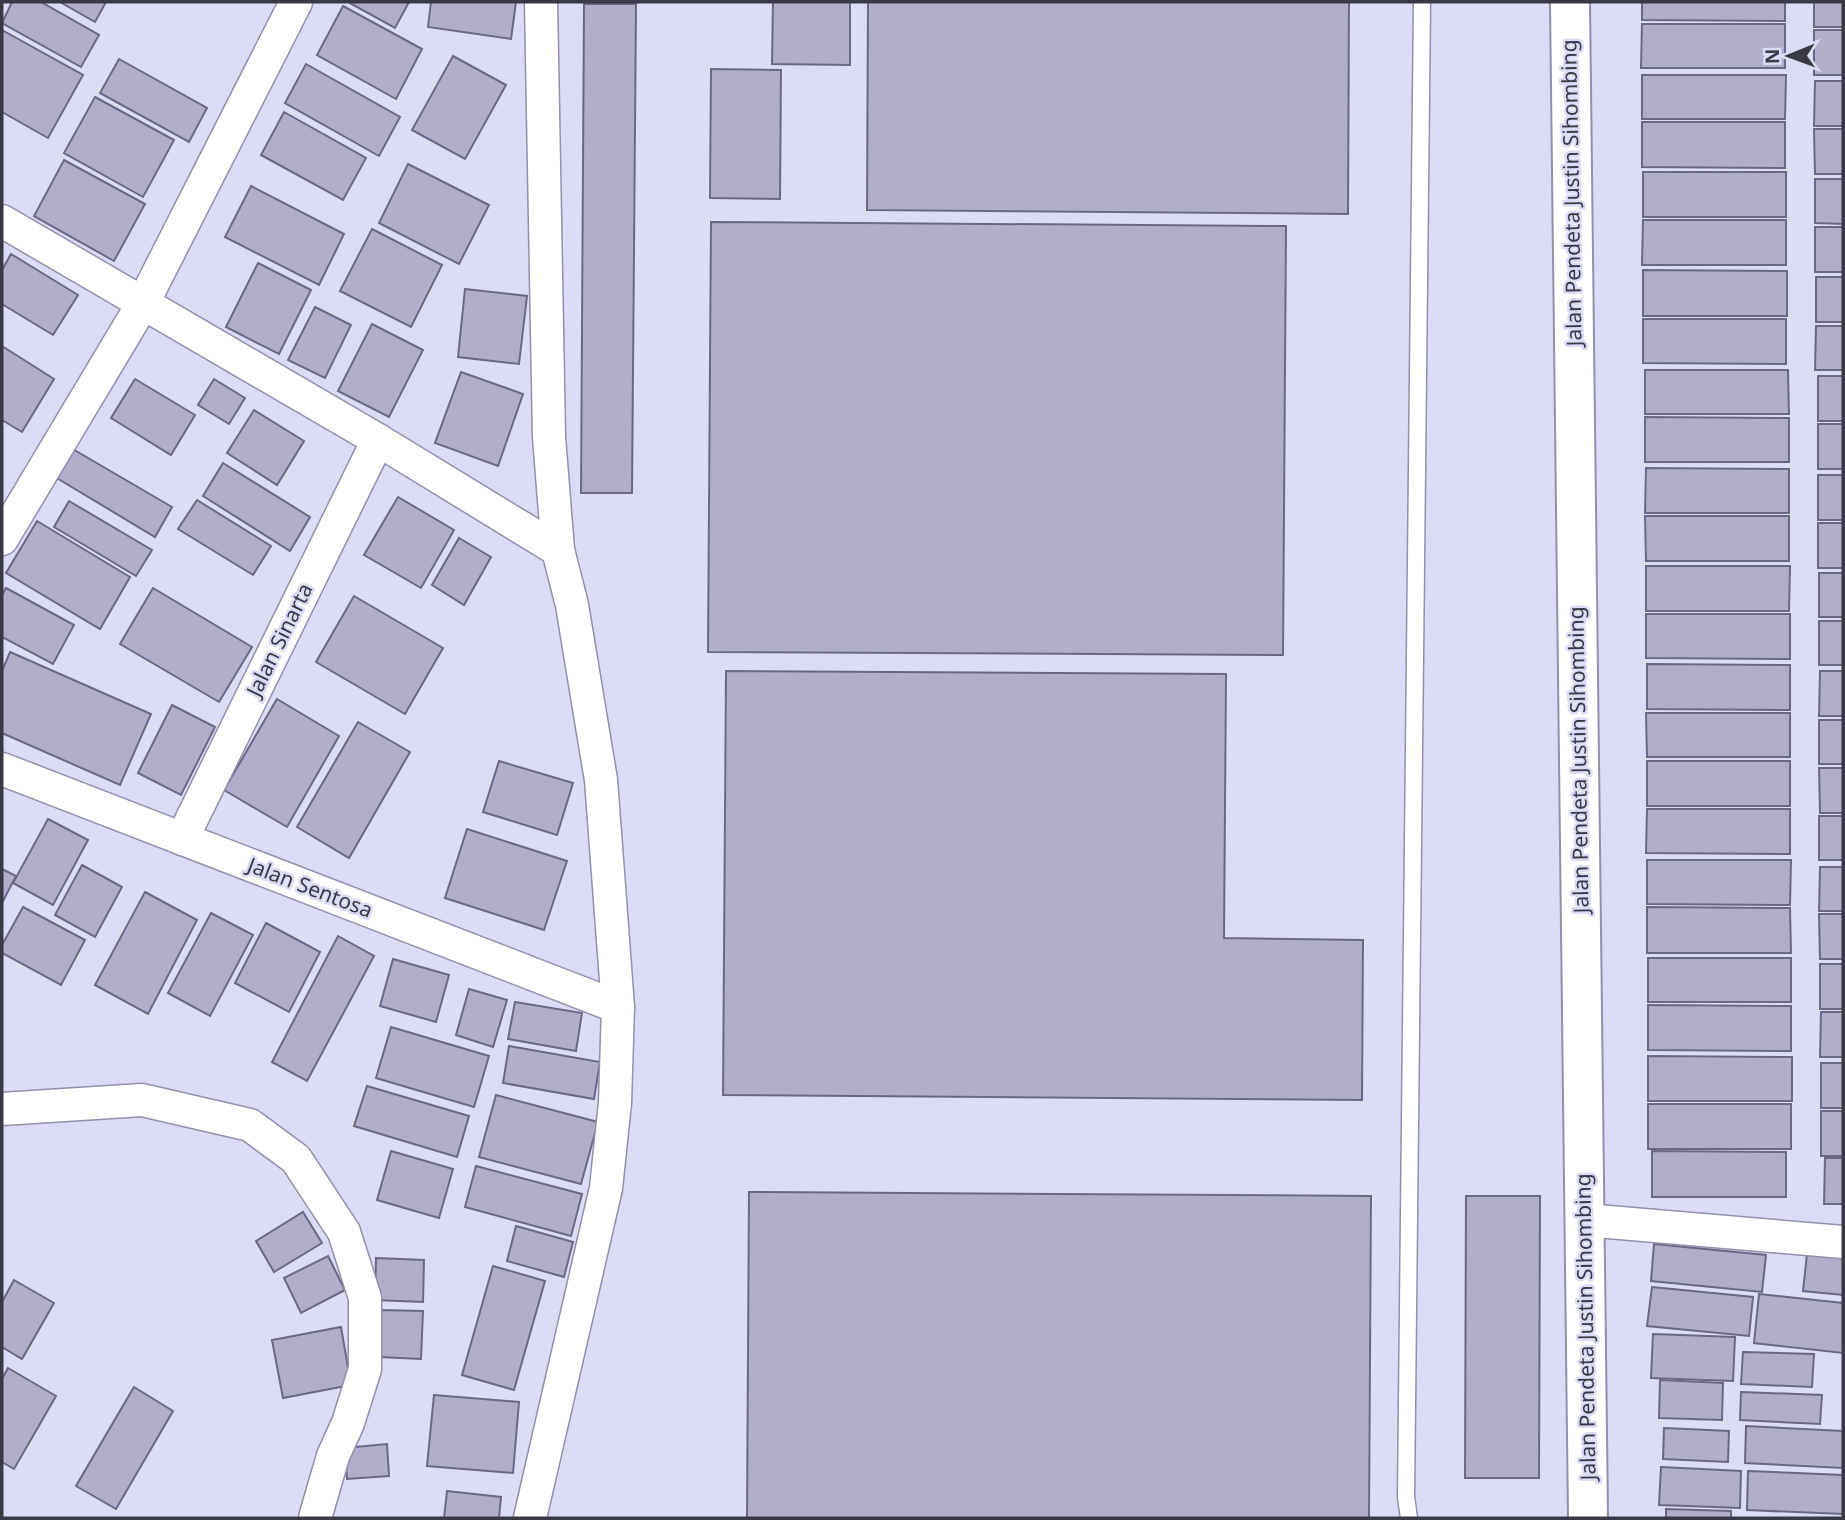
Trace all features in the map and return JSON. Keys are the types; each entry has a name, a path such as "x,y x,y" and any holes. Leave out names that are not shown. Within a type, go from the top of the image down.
{"street":[{"path":"2,539 142,305 296,2"},
{"path":"530,1518 606,1188 615,1103 618,1007 601,780 572,605 558,550 549,437 541,2"},
{"name":"Jalan Pendeta Justin Sihombing","path":"1570,2 1588,1518"},
{"path":"2,221 142,305 378,440 558,550"},
{"name":"Jalan Sinarta","path":"182,839 378,440"},
{"name":"Jalan Sentosa","path":"2,769 618,1007"},
{"path":"2,1109 142,1100 250,1125 296,1159 344,1232 365,1298 365,1369 348,1423 333,1456 315,1518"},
{"path":"1585,1220 1843,1242"}],"lane":[{"path":"1409,1518 1406,1497 1407,1161 1420,500 1422,2"}],"building":[{"path":"12,2 41,2 99,35 81,67 2,23"},
{"path":"60,2 106,2 95,22"},
{"path":"348,2 409,2 395,28"},
{"path":"431,2 516,2 511,39 428,27"},
{"path":"773,2 850,2 850,65 772,64"},
{"path":"868,2 1349,2 1348,214 867,210"},
{"path":"1642,2 1785,2 1785,21 1642,20"},
{"path":"1814,2 1843,2 1843,27 1814,27"},
{"path":"584,4 636,4 632,493 581,493"},
{"path":"343,6 422,49 396,99 317,55"},
{"path":"1642,24 1785,24 1785,68 1641,68"},
{"path":"2,30 83,75 48,138 2,112"},
{"path":"1814,30 1843,30 1843,75 1814,75"},
{"path":"453,56 506,85 465,159 412,130"},
{"path":"119,59 207,108 189,142 100,93"},
{"path":"306,64 400,117 379,156 285,103"},
{"path":"711,69 781,70 780,199 710,198"},
{"path":"1642,75 1786,75 1785,119 1642,119"},
{"path":"1815,81 1843,81 1843,126 1814,126"},
{"path":"95,97 174,140 143,197 64,153"},
{"path":"284,112 366,158 343,200 261,155"},
{"path":"1642,122 1785,122 1785,168 1642,167"},
{"path":"1814,129 1843,129 1843,174 1815,174"},
{"path":"64,160 145,204 114,261 34,216"},
{"path":"408,164 489,205 459,264 379,223"},
{"path":"1643,172 1786,172 1786,217 1643,217"},
{"path":"1815,179 1843,179 1843,224 1815,223"},
{"path":"251,186 344,234 319,285 225,237"},
{"path":"1643,220 1786,220 1786,265 1642,265"},
{"path":"711,222 1286,226 1283,655 708,652"},
{"path":"1815,227 1843,227 1843,272 1815,272"},
{"path":"372,229 442,265 411,327 340,291"},
{"path":"11,254 78,295 53,335 2,304 2,270"},
{"path":"258,263 311,290 279,354 226,327"},
{"path":"1643,270 1787,271 1787,316 1643,316"},
{"path":"1816,277 1843,277 1843,322 1816,322"},
{"path":"465,289 527,296 519,364 458,357"},
{"path":"315,307 351,325 325,378 288,360"},
{"path":"1643,319 1786,319 1786,364 1643,363"},
{"path":"372,324 423,350 389,417 338,391"},
{"path":"1816,326 1843,326 1843,370 1815,370"},
{"path":"2,346 54,379 22,432 2,420"},
{"path":"1645,370 1788,370 1789,414 1645,414"},
{"path":"461,372 523,394 498,466 435,443"},
{"path":"1818,376 1843,376 1843,421 1818,421"},
{"path":"135,379 195,415 171,455 111,418"},
{"path":"214,379 245,398 229,424 198,405"},
{"path":"254,410 304,441 277,485 227,453"},
{"path":"1645,417 1789,418 1789,462 1645,462"},
{"path":"1818,424 1843,424 1843,469 1818,469"},
{"path":"71,448 172,507 155,537 55,477"},
{"path":"223,463 310,517 290,551 203,496"},
{"path":"1646,468 1789,469 1789,513 1645,513"},
{"path":"1818,475 1843,475 1843,520 1818,520"},
{"path":"398,497 454,530 421,588 364,555"},
{"path":"197,500 271,546 253,575 178,529"},
{"path":"69,501 152,550 136,576 54,527"},
{"path":"1645,516 1789,516 1789,561 1646,561"},
{"path":"37,521 130,577 100,629 6,573"},
{"path":"1818,523 1843,523 1843,568 1818,568"},
{"path":"459,538 491,557 464,605 432,585"},
{"path":"1646,566 1790,566 1789,611 1646,611"},
{"path":"1819,573 1843,573 1843,617 1819,617"},
{"path":"6,588 74,625 53,664 2,637 2,595"},
{"path":"153,588 252,647 219,702 120,644"},
{"path":"354,596 443,648 405,714 316,662"},
{"path":"1646,614 1790,614 1790,659 1646,658"},
{"path":"1819,621 1843,621 1843,665 1819,665"},
{"path":"10,652 151,714 120,785 2,733 2,671"},
{"path":"1647,664 1790,665 1790,710 1647,709"},
{"path":"726,671 1226,674 1224,938 1363,940 1362,1100 723,1095"},
{"path":"1820,671 1843,671 1843,716 1819,716"},
{"path":"277,699 339,736 287,827 224,790"},
{"path":"172,705 215,727 181,795 138,773"},
{"path":"1646,713 1790,713 1790,757 1647,757"},
{"path":"1819,720 1843,720 1843,764 1819,764"},
{"path":"358,722 410,752 349,858 297,827"},
{"path":"499,761 573,783 557,835 483,812"},
{"path":"1647,761 1790,761 1790,806 1647,806"},
{"path":"1819,768 1843,768 1843,813 1820,813"},
{"path":"1647,809 1790,809 1790,854 1646,853"},
{"path":"1819,816 1843,816 1843,860 1819,860"},
{"path":"48,819 88,840 53,905 13,883"},
{"path":"467,829 567,861 544,930 445,898"},
{"path":"1647,860 1791,860 1790,905 1647,904"},
{"path":"82,865 122,887 95,937 55,915"},
{"path":"1820,867 1843,867 1843,911 1819,911"},
{"path":"2,869 16,876 2,903"},
{"path":"145,892 197,920 148,1014 95,985"},
{"path":"23,907 85,940 61,985 2,953 2,945"},
{"path":"1647,907 1790,908 1791,953 1647,953"},
{"path":"211,913 253,935 210,1016 168,993"},
{"path":"1819,914 1843,914 1843,959 1820,959"},
{"path":"266,923 320,952 289,1012 235,983"},
{"path":"338,936 374,956 307,1081 272,1062"},
{"path":"1648,958 1791,958 1791,1002 1648,1002"},
{"path":"393,959 449,975 436,1022 380,1006"},
{"path":"1820,964 1843,964 1843,1009 1820,1009"},
{"path":"469,989 507,1000 493,1047 456,1035"},
{"path":"515,1002 582,1013 576,1051 508,1039"},
{"path":"1648,1005 1791,1006 1791,1051 1648,1050"},
{"path":"1821,1012 1843,1012 1843,1057 1820,1057"},
{"path":"391,1027 489,1056 474,1107 376,1078"},
{"path":"509,1046 600,1062 594,1099 503,1083"},
{"path":"1648,1056 1792,1057 1792,1101 1648,1101"},
{"path":"1821,1063 1843,1063 1843,1108 1821,1108"},
{"path":"367,1086 469,1116 457,1157 354,1126"},
{"path":"496,1095 598,1122 581,1184 479,1157"},
{"path":"1648,1104 1791,1104 1791,1149 1648,1149"},
{"path":"1821,1111 1843,1111 1843,1156 1821,1156"},
{"path":"391,1151 453,1169 439,1218 377,1200"},
{"path":"1652,1151 1786,1152 1786,1197 1652,1197"},
{"path":"1825,1158 1843,1158 1843,1204 1824,1204"},
{"path":"476,1166 582,1194 571,1236 465,1207"},
{"path":"749,1192 1371,1196 1369,1518 747,1518"},
{"path":"1466,1196 1540,1196 1539,1478 1465,1478"},
{"path":"303,1212 322,1243 274,1272 256,1241"},
{"path":"516,1226 573,1242 564,1277 507,1261"},
{"path":"1654,1244 1766,1255 1762,1292 1651,1281"},
{"path":"1807,1254 1843,1258 1843,1295 1803,1291"},
{"path":"328,1256 345,1290 301,1313 284,1278"},
{"path":"376,1258 424,1260 423,1302 375,1300"},
{"path":"493,1266 545,1281 514,1390 462,1375"},
{"path":"14,1280 54,1303 22,1359 2,1347 2,1302"},
{"path":"1652,1287 1753,1297 1749,1336 1647,1326"},
{"path":"1759,1294 1843,1303 1843,1353 1754,1343"},
{"path":"380,1310 423,1311 421,1359 379,1357"},
{"path":"341,1327 351,1385 283,1398 272,1340"},
{"path":"1653,1334 1735,1337 1733,1381 1651,1378"},
{"path":"1743,1352 1814,1354 1812,1387 1741,1384"},
{"path":"8,1368 56,1396 14,1469 2,1462 2,1379"},
{"path":"1660,1380 1723,1383 1722,1420 1659,1418"},
{"path":"134,1387 173,1411 116,1509 76,1486"},
{"path":"1741,1392 1822,1395 1820,1424 1740,1420"},
{"path":"434,1395 519,1402 513,1473 427,1466"},
{"path":"1746,1426 1843,1431 1843,1468 1745,1463"},
{"path":"1664,1428 1729,1431 1728,1462 1663,1459"},
{"path":"387,1444 389,1476 347,1479 345,1448"},
{"path":"1661,1467 1741,1471 1740,1508 1659,1505"},
{"path":"1748,1471 1843,1475 1843,1514 1747,1510"},
{"path":"447,1491 501,1497 499,1518 444,1518"},
{"path":"1666,1509 1731,1511 1731,1518 1666,1518"}]}
